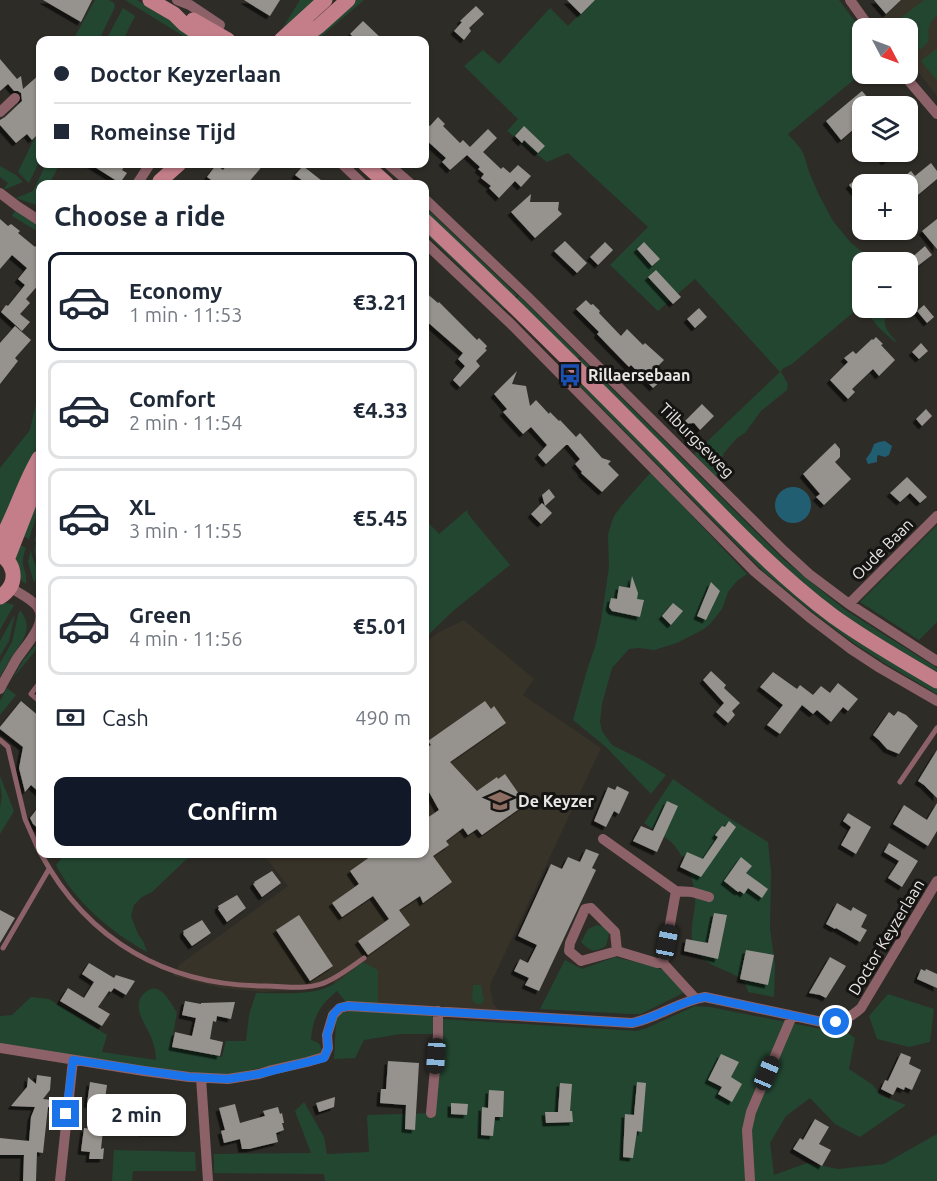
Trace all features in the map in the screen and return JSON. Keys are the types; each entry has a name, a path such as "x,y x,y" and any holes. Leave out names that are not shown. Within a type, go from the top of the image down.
{"street":[{"path":"150,0 175,7 184,24 216,36"},
{"path":"285,36 325,0"},
{"path":"305,36 348,0"},
{"path":"850,0 863,18"},
{"path":"912,84 937,114"},
{"path":"0,112 15,98"},
{"path":"162,180 175,168"},
{"path":"345,168 359,180"},
{"path":"369,168 383,180"},
{"path":"393,168 406,180"},
{"path":"0,193 36,218"},
{"name":"Tilburgseweg","path":"429,203 809,574 849,604 937,661"},
{"path":"429,225 511,303 744,538 788,578 826,611 854,631 937,681"},
{"path":"429,247 518,331 754,572 851,649 937,701"},
{"path":"0,541 36,462"},
{"path":"36,485 4,557 13,573 13,580 5,592 36,605"},
{"name":"Oude Baan","path":"849,604 937,516"},
{"path":"0,689 17,658 36,634"},
{"path":"603,839 676,891 692,892 709,897"},
{"name":"Doctor Keyzerlaan","path":"201,1078 228,1079 259,1074 324,1058 328,1048 327,1035 333,1015 339,1008 348,1006 632,1023 644,1021 695,998 705,997 827,1023 836,1022 851,1017 861,1008 937,880"},
{"path":"663,963 676,891"},
{"path":"617,951 615,932 591,908 585,909 570,943 569,951 581,961 617,951 663,963 695,998"},
{"path":"431,1113 438,1011"},
{"path":"750,1180 747,1130 751,1112 792,1016"},
{"path":"0,1048 201,1078 208,1181"},
{"path":"60,1181 73,1060"}],"lane":[{"path":"36,687 31,694 36,698"},
{"path":"900,782 937,728"},
{"path":"0,740 8,747 25,819 36,842"},
{"path":"44,858 76,906 114,939 136,954 187,976 224,984 310,987 330,980 364,958"},
{"path":"3,948 49,869"}],"shaded area":[{"path":"902,0 937,0 937,96 918,72 918,18 881,18"},
{"name":"De Keyzer","path":"464,620 534,679 523,695 601,748 490,985 493,1004 500,1011 346,1002 333,982 312,989 264,992 221,988 173,976 179,965 288,886 266,858 429,858 429,640 437,633"}],"green space":[{"path":"95,0 109,0 114,3 115,7 101,36 75,36"},
{"path":"125,0 137,0 196,36 184,36"},
{"path":"300,0 321,0 282,29"},
{"path":"353,0 364,0 322,36 312,36"},
{"path":"593,0 839,0 852,18 852,81 788,134 801,149 818,193 833,221 851,243 862,252 852,252 852,313 792,364 782,369 781,372 788,384 787,390 761,411 745,433 737,438 724,453 719,467 719,480 694,454 780,372 695,279 658,311 610,265 648,227 568,153 547,162 507,131 518,119 464,66 483,50 499,64 550,8 568,26"},
{"path":"924,0 937,0 937,15 929,26 929,41 920,50 918,47 918,18 901,18"},
{"path":"123,8 135,16 125,36 108,36"},
{"path":"937,50 937,81 921,61"},
{"path":"36,135 36,168 29,183 18,172"},
{"path":"0,166 23,182 3,190 8,183 0,177"},
{"path":"44,168 58,168 51,180 38,180"},
{"path":"36,185 36,205 16,198 33,191"},
{"path":"16,209 36,222 36,231 12,216"},
{"path":"429,211 517,295 515,297 429,215"},
{"path":"429,234 506,307 504,309 429,237"},
{"path":"519,296 580,357 577,359 516,299"},
{"path":"871,318 885,318 885,326 896,341 895,342"},
{"path":"582,359 784,560 844,609 937,668 937,674 843,615 808,588 751,535 579,361"},
{"path":"583,383 864,645 937,689 937,694 855,644 764,572 580,386"},
{"path":"36,402 36,448 0,525 0,468 30,430"},
{"path":"651,472 747,574 728,592 722,609 704,629 677,643 654,650 629,649 612,668 602,704 600,722 602,731 612,745 666,775 651,794 606,747 573,720 601,621 609,567 608,535 611,524 622,505"},
{"path":"36,493 36,517 29,539 21,535"},
{"path":"467,510 510,565 453,611 429,634 429,523 439,534"},
{"path":"937,525 937,622 919,640 860,602"},
{"path":"19,544 26,548 23,564 26,584 18,576 15,566"},
{"path":"31,550 36,566 34,583 28,562"},
{"path":"0,603 14,605 0,630"},
{"path":"20,610 26,623 26,634 0,677 0,663 12,642"},
{"path":"15,614 9,641 0,656 0,641"},
{"path":"36,644 36,650 13,678"},
{"path":"7,688 16,695 0,715 0,701"},
{"path":"0,776 14,811 0,834 2,796"},
{"path":"673,779 721,813 768,842 771,872 770,929 775,965 774,997 748,992 745,984 734,974 709,963 696,951 692,940 695,898 690,874 674,845 644,823"},
{"path":"62,858 188,858 152,892 142,897 134,905 131,916 147,952 120,935 95,915 73,891 56,865"},
{"path":"597,925 605,927 609,934 606,946 593,950 581,942 588,929"},
{"path":"615,957 666,971 685,992 641,1014 540,1009 565,960 582,969"},
{"path":"363,962 378,970 378,1004 346,1002 337,991 321,1007 315,1018 311,1040 319,1044 321,1050 313,1057 232,1074 208,1074 0,1044 0,1016 12,1015 31,997 49,999 107,1035 102,1052 156,1060 153,1042 140,1014 139,1002 147,991 157,989 165,994 177,1012 171,1047 222,1057 226,1041 246,1041 249,1015 256,993 299,993 323,989 339,981"},
{"path":"473,985 481,985 484,1001 481,1004 476,1004 472,1000"},
{"path":"888,994 934,1009 930,1042 909,1047 877,1039 869,1016"},
{"path":"695,1006 836,1032 842,1029 855,1038 849,1069 873,1085 880,1095 906,1105 860,1137 835,1124 810,1098 786,1116 770,1143 774,1175 807,1163 838,1169 884,1164 937,1134 937,1181 325,1181 324,1174 214,1173 214,1154 311,1153 295,1111 304,1102 324,1137 327,1154 369,1152 367,1116 369,1115 434,1113 441,1019 636,1031"},
{"path":"348,1011 432,1015 435,1034 401,1034 364,1040 355,1058 334,1059 336,1020 338,1014"},
{"path":"114,1150 195,1152 196,1171 133,1171 132,1181 112,1181"}],"water":[{"path":"885,441 892,446 889,455 885,457 878,455 877,462 868,464 866,459 874,444"},
{"path":"793,487 806,492 811,505 806,518 793,523 780,518 775,505 780,492"}],"building":[{"path":"43,0 92,0 81,22"},
{"path":"244,0 280,0 270,16"},
{"path":"567,0 595,0 581,14"},
{"path":"874,0 901,0 886,14"},
{"path":"476,6 484,14 469,28 471,31 464,40 454,31 462,22 460,21"},
{"path":"363,21 379,36 352,36 350,34"},
{"path":"0,59 17,79 21,76 23,89 36,78 36,136 32,140 27,134 16,143 0,125 0,120 22,101 21,93 14,91 8,84 0,91"},
{"path":"862,91 866,96 856,96"},
{"path":"852,99 852,131 841,140 826,121"},
{"path":"438,117 445,124 443,126 460,143 463,140 470,147 488,129 497,138 483,152 501,169 503,167 510,173 518,165 531,176 521,187 515,181 499,198 489,188 491,186 481,178 484,174 478,169 480,167 467,155 450,170 442,162 446,158 429,143 430,126"},
{"path":"524,126 545,146 538,153 524,140 522,143 515,136"},
{"path":"931,163 937,171 937,179 918,195 918,174"},
{"path":"96,168 123,168 122,170 127,173 122,180 115,180"},
{"path":"214,168 223,170 225,168 261,168 251,180 211,180 207,177"},
{"path":"301,168 306,168 321,180 302,180 295,175"},
{"path":"531,194 530,202 559,202 558,210 562,214 535,238 511,212"},
{"path":"0,219 8,226 11,224 20,231 18,233 36,246 36,288 26,299 30,303 20,314 30,322 22,331 1,312 25,285 18,279 27,268 12,255 0,269"},
{"path":"937,219 937,249 922,231"},
{"path":"565,241 587,263 577,273 554,251"},
{"path":"605,242 613,250 598,265 590,257"},
{"path":"644,242 660,259 652,266 637,249"},
{"path":"925,246 932,255 918,266 918,252"},
{"path":"656,270 681,297 673,304 648,277"},
{"path":"429,295 439,302 477,340 479,338 487,346 485,349 487,350 476,361 480,366 460,387 453,380 465,366 458,359 463,353 429,323"},
{"path":"586,300 600,311 599,313 621,336 627,329 643,345 645,343 664,360 658,366 660,371 658,372 664,378 653,388 631,365 629,367 625,363 576,309"},
{"path":"924,305 934,317 927,323 918,310"},
{"path":"699,308 707,317 695,328 687,319"},
{"path":"15,326 31,340 15,358 18,361 0,384 0,343"},
{"path":"876,337 895,360 879,376 873,369 852,389 855,392 848,399 830,380 848,362 844,358 853,351 856,354"},
{"path":"921,343 928,351 919,359 912,352"},
{"path":"517,371 512,384 526,386 530,406 536,400 576,437 580,433 602,458 611,461 608,464 619,475 602,492 581,473 575,464 580,459 568,445 546,464 538,455 547,445 531,427 523,434 503,412 507,409 494,394"},
{"path":"702,404 714,416 700,430 694,423 682,424"},
{"path":"926,409 932,416 922,426 916,419"},
{"path":"835,443 840,449 840,457 835,462 851,479 824,505 816,497 820,494 803,474"},
{"path":"907,477 927,497 920,503 910,493 900,502 890,493"},
{"path":"549,489 555,497 545,506 542,495"},
{"path":"542,503 552,513 541,524 531,514"},
{"path":"632,576 638,593 637,599 644,600 640,617 612,611 609,607 611,598 617,599 619,586 630,588"},
{"path":"711,582 720,591 706,620 697,616"},
{"path":"673,603 683,611 671,625 662,616"},
{"path":"711,671 740,703 732,711 735,715 728,723 716,712 724,703 703,680"},
{"path":"773,672 797,689 800,685 813,695 821,686 830,693 838,683 858,699 848,711 843,707 831,722 817,710 813,714 802,705 780,734 767,725 783,705 760,687"},
{"path":"21,701 36,714 36,789 31,785 25,792 19,768 23,747 0,727"},
{"path":"485,701 491,709 494,706 506,723 450,762 477,791 505,774 526,804 482,835 477,829 468,835 463,828 446,841 449,845 433,856 452,882 423,903 420,896 399,910 410,925 368,955 358,941 389,919 373,896 342,917 332,903 359,884 350,871 368,858 429,858 429,817 439,810 429,792 429,746 431,745 429,740"},
{"path":"898,711 918,726 899,754 887,749 873,735 889,712 894,716"},
{"path":"937,750 937,798 918,781"},
{"path":"617,786 629,792 619,814 614,811 606,827 594,821 608,787 615,790"},
{"path":"667,801 678,806 657,852 633,841 641,826 653,831"},
{"path":"937,803 937,831 928,846 893,824 904,805 927,820"},
{"path":"36,810 36,827 33,824 30,818"},
{"path":"848,813 871,827 856,854 841,845 851,827 843,821"},
{"path":"729,821 736,827 701,877 680,867 687,852 703,859 718,837 715,835"},
{"path":"889,843 918,861 902,887 888,878 899,861 884,852"},
{"path":"586,849 599,854 592,868 596,870 539,991 525,985 529,978 514,971 520,959 528,963 537,945 518,936 551,864 562,869 568,857 580,862"},
{"path":"741,857 752,866 746,873 768,889 762,898 748,888 744,894 738,892 724,881"},
{"path":"272,871 281,883 262,897 253,884"},
{"path":"237,895 246,908 227,922 218,906"},
{"path":"837,903 851,911 853,907 867,915 861,927 867,930 860,942 826,924"},
{"path":"0,910 15,918 0,943"},
{"path":"714,913 727,915 718,959 684,951 686,939 708,943"},
{"path":"299,915 333,966 310,981 276,930"},
{"path":"202,920 211,933 192,946 183,931"},
{"path":"746,950 774,955 768,985 740,979"},
{"path":"830,957 846,966 826,998 809,993"},
{"path":"89,963 114,978 116,975 135,981 126,995 114,988 111,992 109,991 98,1007 110,1014 102,1026 60,1001 68,988 84,998 94,982 82,974"},
{"path":"921,969 937,974 937,988 917,979"},
{"path":"185,1001 201,1004 235,1002 231,1019 217,1016 216,1022 213,1021 210,1039 223,1042 220,1056 172,1047 175,1032 192,1036 196,1018 182,1015"},
{"path":"901,1053 911,1057 909,1064 921,1070 912,1090 897,1087 893,1095 881,1089 885,1080 888,1081"},
{"path":"721,1054 739,1062 731,1077 742,1084 732,1102 718,1094 722,1087 708,1080"},
{"path":"388,1061 419,1063 415,1130 405,1129 406,1105 380,1103 381,1089 386,1089"},
{"path":"37,1075 51,1077 50,1090 43,1099 61,1101 60,1108 48,1107 43,1153 37,1152 36,1181 23,1181 24,1155 0,1155 0,1138 29,1141 31,1117 35,1107 11,1106 27,1087 28,1077 36,1084"},
{"path":"90,1082 107,1085 104,1106 87,1104"},
{"path":"637,1082 646,1083 642,1132 637,1131 633,1158 623,1157 625,1114 634,1115"},
{"path":"560,1083 572,1084 570,1111 572,1111 573,1122 546,1123 545,1112 558,1112"},
{"path":"489,1090 504,1091 503,1117 495,1117 493,1136 481,1135 482,1107 488,1108"},
{"path":"335,1097 334,1107 319,1112 316,1103"},
{"path":"170,1101 183,1101 183,1124 181,1124 180,1132 142,1133 142,1129 133,1129 134,1102 148,1102 148,1104 170,1107"},
{"path":"451,1103 468,1104 467,1115 451,1114"},
{"path":"235,1104 240,1123 265,1116 263,1111 278,1107 280,1114 282,1113 284,1130 276,1133 278,1142 249,1149 242,1149 240,1139 224,1143 221,1131 225,1130 219,1108"},
{"path":"815,1119 829,1127 819,1144 831,1150 822,1166 793,1149 800,1138 803,1140"},
{"path":"84,1128 103,1130 101,1149 104,1148 103,1159 89,1159 90,1152 81,1151"}],"place":[{"name":"Rillaersebaan","path":"570,375"},
{"name":"De Keyzer","path":"500,801"}],"route":[{"path":"66,1114 73,1060 189,1077 228,1079 259,1074 324,1058 328,1048 327,1035 333,1015 339,1008 348,1006 632,1023 644,1021 695,998 705,997 827,1023 836,1022"}]}
